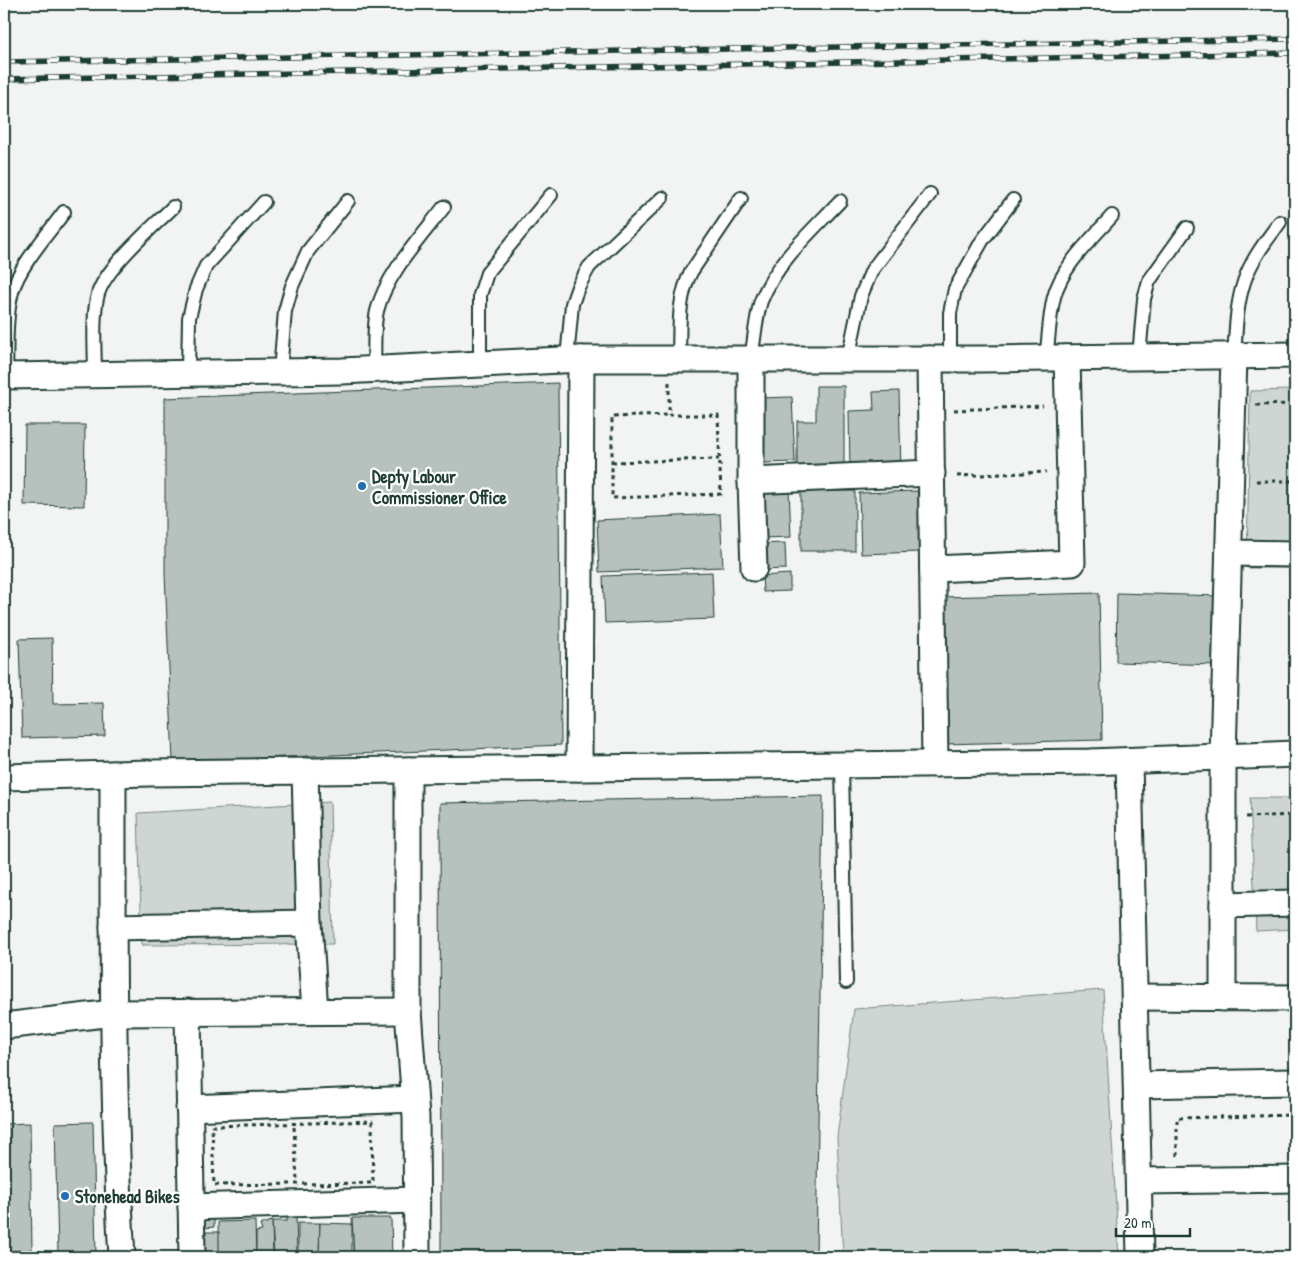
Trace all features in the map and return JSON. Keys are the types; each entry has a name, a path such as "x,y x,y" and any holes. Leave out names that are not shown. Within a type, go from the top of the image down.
{"street":[{"path":"5,376 280,372 574,359 940,359 1295,355"},
{"path":"1223,998 1224,757 1234,356"},
{"path":"934,569 1072,563 1056,358"},
{"path":"574,359 579,768"},
{"path":"752,359 751,481 754,568"},
{"path":"935,764 932,473 940,359"},
{"path":"751,481 932,473"},
{"path":"1228,553 1295,554"},
{"path":"4,777 305,771 1129,761 1295,754"},
{"path":"1129,761 1140,1257"},
{"path":"408,770 408,1011 414,1098 417,1257"},
{"path":"305,771 309,923 314,1011"},
{"path":"113,774 113,1012 117,1168 122,1257"},
{"path":"1223,905 1295,903"},
{"path":"113,926 309,923"},
{"path":"1135,997 1295,998"},
{"path":"4,1026 113,1012 408,1011"},
{"path":"188,1012 192,1257"},
{"path":"1137,1085 1295,1082"},
{"path":"189,1108 414,1098"},
{"path":"1139,1181 1295,1179"},
{"path":"191,1207 416,1200"}],"lane":[{"path":"848,359 860,296 872,270 930,194"},
{"path":"480,364 480,295 487,273 551,195"},
{"path":"574,359 572,304 578,287 589,267 662,198"},
{"path":"674,359 681,297 685,284 691,272 741,198"},
{"path":"940,359 955,289 982,241 1013,200"},
{"path":"280,372 284,311 292,286 308,251 348,201"},
{"path":"752,359 760,303 771,281 787,257 840,201"},
{"path":"188,373 189,318 199,282 206,266 264,202"},
{"path":"95,374 96,303 99,291 116,264 173,207"},
{"path":"374,369 377,313 383,293 404,260 444,207"},
{"path":"5,376 8,317 12,291 23,268 64,212"},
{"path":"1056,358 1054,297 1060,281 1074,260 1112,216"},
{"path":"1234,356 1239,303 1244,281 1258,253 1280,222"},
{"path":"1139,357 1144,299 1149,281 1187,228"},
{"path":"842,765 846,982"}],"path":[{"path":"669,415 674,359"},
{"path":"1256,414 1256,404 1295,404"},
{"path":"958,419 958,410 1050,406"},
{"path":"718,415 719,459 721,494 612,498 612,417 718,415"},
{"path":"612,462 719,459"},
{"path":"956,467 956,476 1053,472"},
{"path":"1255,472 1255,491"},
{"path":"1255,481 1295,481"},
{"path":"1243,818 1295,815"},
{"path":"1176,1157 1176,1118 1295,1115"},
{"path":"372,1122 373,1183 214,1185 212,1126 294,1123 372,1122"},
{"path":"294,1123 297,1184"}],"shaded area":[{"path":"1295,390 1295,568 1247,568 1250,391"},
{"path":"1250,798 1295,798 1295,929 1256,931"},
{"path":"330,802 333,944 142,945 138,813"},
{"path":"1103,990 1119,1257 843,1257 837,1137 854,1009"}],"building":[{"name":"Depty Labour Commissioner Office","path":"558,383 561,745 173,762 165,574 165,398"},
{"path":"816,386 844,386 844,466 797,466 797,421 816,421"},
{"path":"899,391 901,472 850,473 849,411 874,410 873,392"},
{"path":"792,397 795,462 762,463 759,398"},
{"path":"25,425 85,425 84,506 24,505"},
{"path":"789,488 791,537 762,538 760,489"},
{"path":"801,491 855,491 855,551 801,551"},
{"path":"918,491 920,552 861,554 859,493"},
{"path":"720,514 723,567 599,572 597,520"},
{"path":"785,543 786,569 761,570 760,544"},
{"path":"712,572 714,619 605,623 603,576"},
{"path":"790,574 790,591 763,592 762,576"},
{"path":"1099,593 1102,740 943,744 940,597"},
{"path":"1117,593 1220,596 1218,665 1116,662"},
{"path":"52,638 53,704 104,703 105,736 22,738 19,639"},
{"path":"823,796 816,1257 441,1257 440,803"},
{"path":"93,1122 96,1255 58,1255 55,1123"},
{"path":"30,1123 32,1250 4,1251 4,1124"},
{"path":"195,1212 214,1212 214,1227 195,1229"},
{"path":"287,1214 296,1215 297,1257 274,1257 272,1221 287,1221"},
{"path":"352,1218 391,1218 392,1257 354,1257"},
{"path":"255,1221 256,1257 219,1257 218,1222"},
{"path":"272,1221 273,1257 256,1257 256,1232 262,1231 260,1225"},
{"path":"298,1223 320,1223 319,1257 298,1257"},
{"path":"320,1223 352,1224 352,1257 319,1257"},
{"path":"195,1232 219,1232 219,1254 196,1255"}],"railway":[{"path":"4,62 1295,39"},
{"path":"4,79 1295,53"}],"place":[{"name":"Depty Labour Commissioner Office","path":"362,486"},
{"name":"Stonehead Bikes","path":"65,1196"}]}
